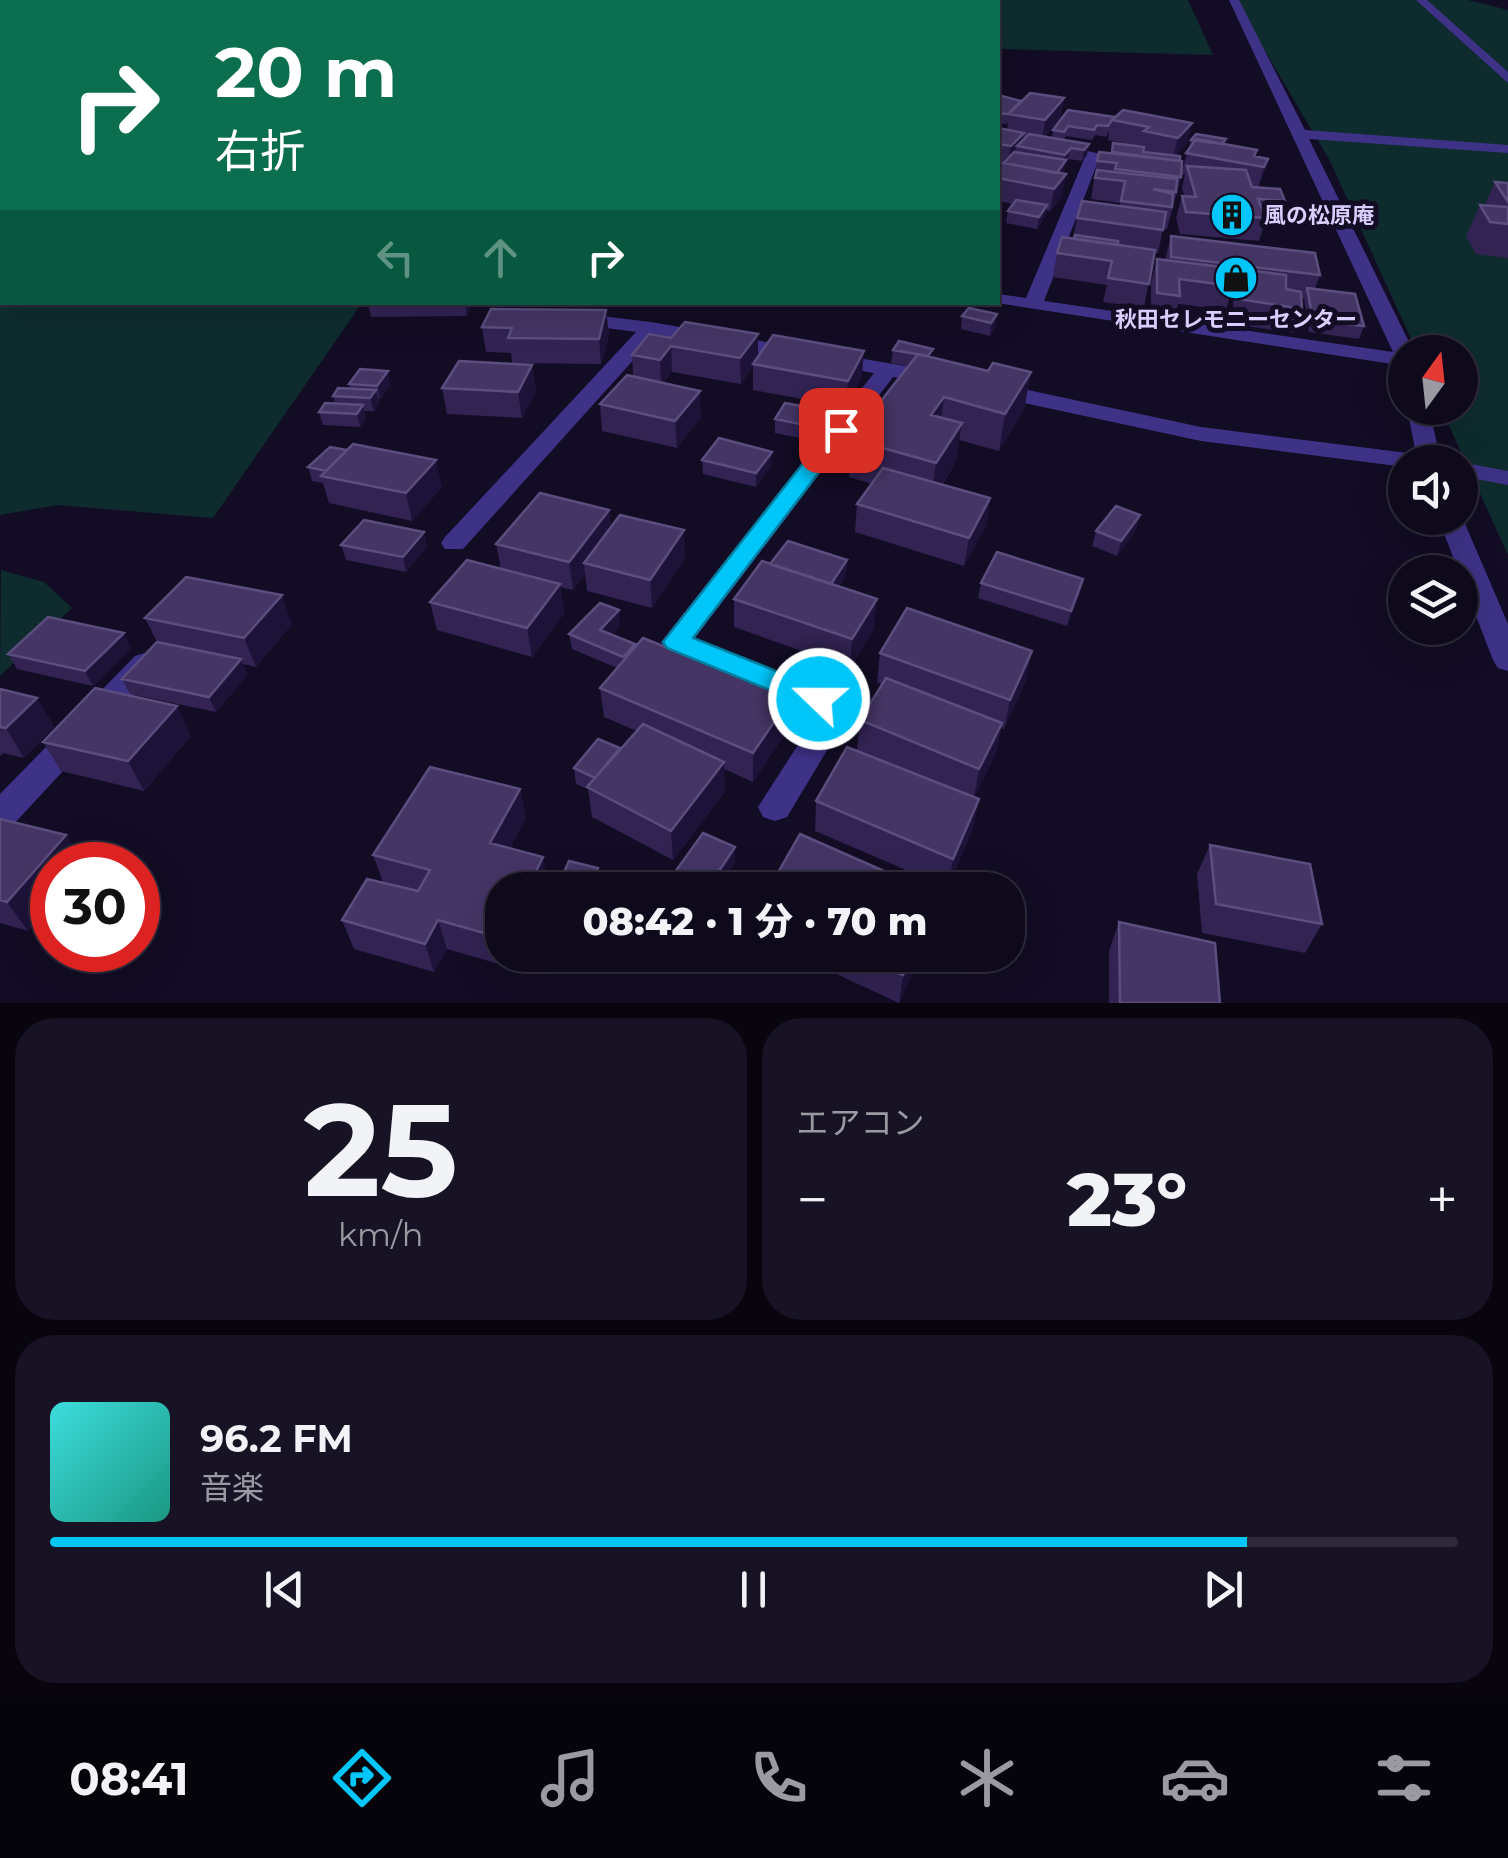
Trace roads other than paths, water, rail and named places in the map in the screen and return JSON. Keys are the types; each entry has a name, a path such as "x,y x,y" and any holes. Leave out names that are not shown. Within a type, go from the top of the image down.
{"street":[{"path":"1234,0 1396,335"},
{"path":"1421,0 1508,79"},
{"path":"1302,134 1508,148"},
{"path":"1000,136 1094,154 1033,305"},
{"path":"1000,300 1388,356"},
{"path":"558,317 652,328 888,369 1200,434 1388,458"},
{"path":"454,543 652,328"},
{"path":"774,806 838,707 676,642 888,369"},
{"path":"1478,473 1508,478"},
{"path":"1458,535 1508,660"},
{"path":"0,816 144,664"}],"place":[{"name":"風の松原庵","path":"1232,215"},
{"name":"秋田セレモニーセンター","path":"1236,278"}]}
